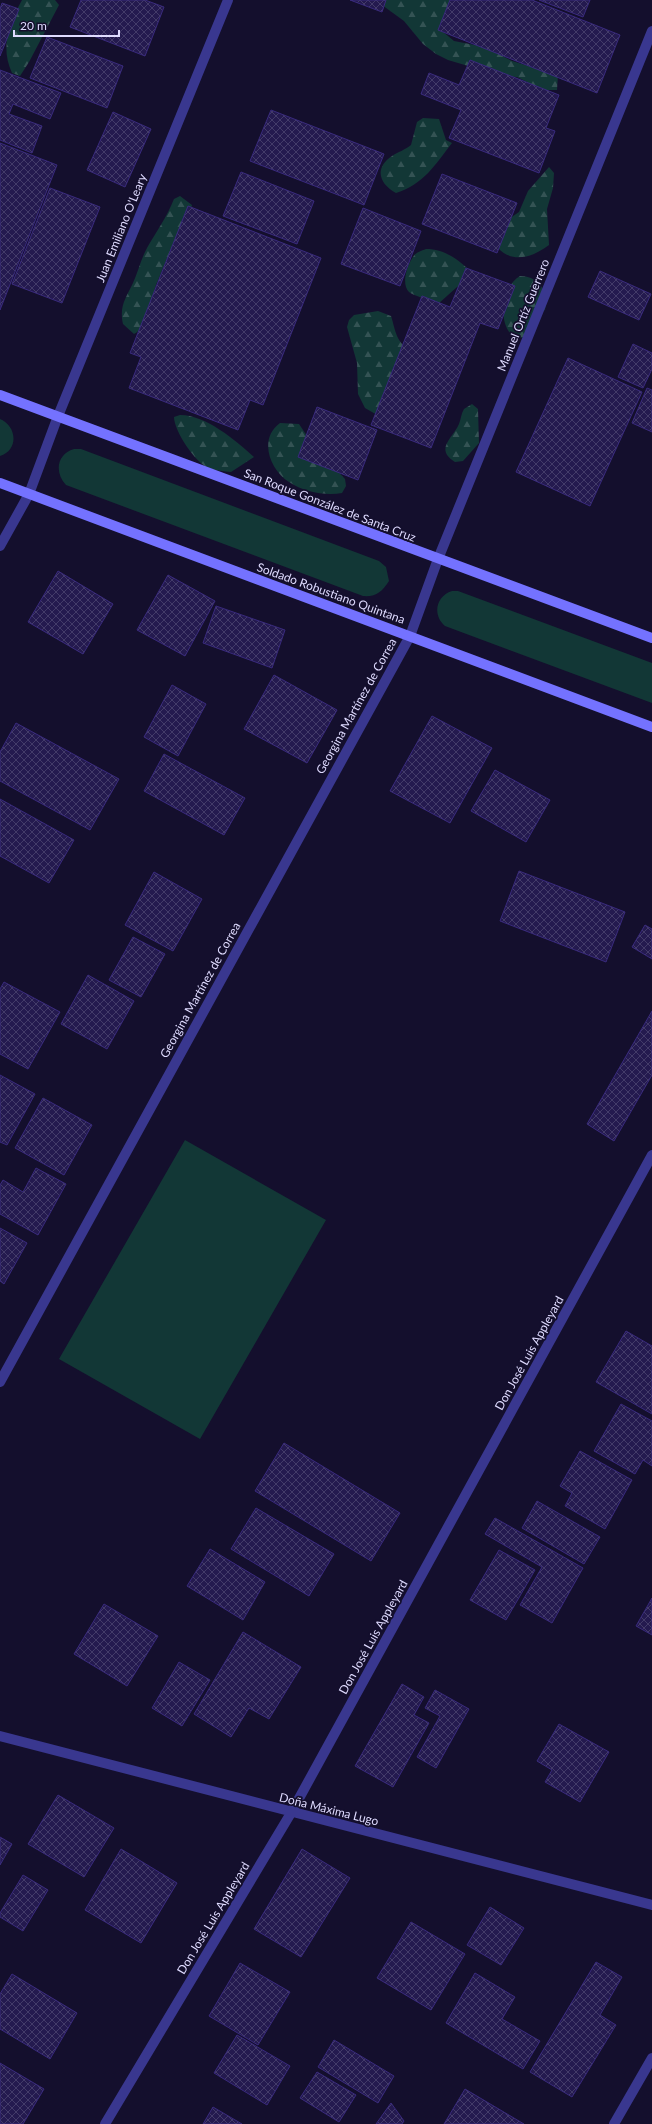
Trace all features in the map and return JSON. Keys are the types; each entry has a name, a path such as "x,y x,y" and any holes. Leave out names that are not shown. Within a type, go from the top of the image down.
{"street":[{"name":"Juan Emiliano O'Leary","path":"0,546 29,494 58,416 228,0"},
{"name":"Manuel Ortíz Guerrero","path":"420,610 438,559 652,31"},
{"name":"San Roque González de Santa Cruz","path":"0,395 652,638"},
{"name":"Soldado Robustiano Quintana","path":"0,483 652,727"},
{"name":"Georgina Martínez de Correa","path":"0,1382 410,636 420,610"},
{"name":"Don José Luis Appleyard","path":"105,2124 291,1813 652,1155"},
{"name":"Doña Máxima Lugo","path":"0,1736 291,1813 652,1905"},
{"path":"614,2124 652,2058"}],"green space":[{"path":"22,0 55,0 59,5 20,76 12,73 8,63 6,45 13,18"},
{"path":"383,0 457,0 452,4 442,31 454,41 485,47 512,61 558,75 557,90 543,90 517,77 488,75 475,68 448,60 436,54 423,44 404,21 382,5"},
{"path":"423,118 439,119 446,140 452,143 422,179 406,189 396,193 383,181 381,171 386,161 411,145 417,122"},
{"path":"549,167 554,173 553,188 547,209 549,245 536,253 523,257 510,256 498,248 500,225 519,212 528,191"},
{"path":"180,196 192,205 191,209 179,232 156,285 147,319 140,330 134,334 123,324 122,312 124,302 147,248 165,218 174,199"},
{"path":"426,249 440,251 453,257 464,265 474,276 464,286 457,287 438,304 409,292 405,284 407,269 411,260 416,254"},
{"path":"520,276 532,279 541,286 544,291 546,303 545,310 532,318 524,337 517,339 510,334 506,326 504,308 505,298 509,289 514,281"},
{"path":"378,311 391,316 401,343 409,349 379,416 365,408 358,394 357,363 347,327 349,320 354,315"},
{"path":"472,404 478,409 479,443 463,461 455,462 446,453 445,448 459,424 464,409"},
{"path":"180,415 200,419 210,424 229,436 254,457 231,472 209,468 192,454 182,438 175,423 174,417"},
{"path":"0,419 6,422 10,427 14,438 10,449 0,456"},
{"path":"280,423 299,424 313,445 345,479 346,486 342,493 329,494 308,491 282,477 272,462 268,446 269,437"},
{"path":"81,449 379,561 386,567 389,581 384,588 375,595 363,596 66,485 60,475 59,464 61,459 68,451"},
{"path":"458,591 652,663 652,703 445,626 438,617 437,611 439,601 447,593"},
{"path":"185,1140 326,1220 200,1439 59,1359"}],"building":[{"path":"81,0 145,0 164,7 145,56 70,27"},
{"path":"350,0 386,0 382,12"},
{"path":"450,0 532,0 620,35 597,93 438,30"},
{"path":"539,0 590,0 583,17"},
{"path":"2,3 19,9 0,56 0,9"},
{"path":"47,37 123,66 107,108 30,78"},
{"path":"470,60 559,95 546,128 555,131 539,173 449,138 461,110 421,94 429,73 459,85"},
{"path":"0,70 61,93 50,119 13,104 9,114 42,126 32,153 0,140"},
{"path":"271,110 384,154 364,205 250,161"},
{"path":"113,112 151,129 125,187 87,170"},
{"path":"0,143 57,165 0,310"},
{"path":"241,172 314,201 297,244 223,216"},
{"path":"442,174 517,203 497,253 422,224"},
{"path":"50,188 100,207 62,303 12,284"},
{"path":"188,206 321,258 263,405 250,400 238,430 129,388 141,357 130,353"},
{"path":"363,208 421,231 400,286 341,264"},
{"path":"466,268 515,286 498,329 480,323 431,448 371,425 422,296 450,307"},
{"path":"600,271 651,294 639,320 588,297"},
{"path":"633,344 652,353 652,369 643,388 618,377"},
{"path":"568,358 642,392 590,506 516,472"},
{"path":"647,388 652,390 652,432 632,423"},
{"path":"317,407 377,430 358,480 298,457"},
{"path":"58,571 113,604 83,654 28,622"},
{"path":"168,575 215,601 185,656 137,630"},
{"path":"216,606 285,630 272,668 203,643"},
{"path":"274,675 337,710 307,763 244,729"},
{"path":"172,685 206,704 178,756 144,737"},
{"path":"432,716 492,748 450,823 390,791"},
{"path":"16,723 119,779 90,830 0,781 0,752"},
{"path":"164,754 245,798 224,835 144,791"},
{"path":"495,770 550,800 526,842 471,811"},
{"path":"0,799 74,840 49,883 0,856"},
{"path":"519,871 625,912 606,962 500,921"},
{"path":"154,872 202,899 173,951 125,925"},
{"path":"645,925 652,929 652,959 632,947"},
{"path":"133,937 165,954 141,997 109,980"},
{"path":"88,975 134,1001 107,1049 61,1024"},
{"path":"4,982 60,1012 28,1069 0,1054 0,989"},
{"path":"652,1011 652,1075 614,1141 587,1124"},
{"path":"0,1075 35,1094 7,1145 0,1142"},
{"path":"43,1098 92,1125 64,1175 15,1148"},
{"path":"36,1168 66,1184 38,1235 0,1214 0,1185 3,1180 23,1192"},
{"path":"0,1228 27,1243 4,1284 0,1281"},
{"path":"626,1331 652,1346 652,1414 596,1382"},
{"path":"621,1404 652,1421 652,1466 643,1460 635,1474 594,1451"},
{"path":"284,1443 400,1513 371,1561 255,1491"},
{"path":"580,1451 632,1480 605,1529 565,1506 572,1493 560,1486"},
{"path":"537,1501 600,1537 584,1564 522,1528"},
{"path":"256,1508 334,1554 309,1596 231,1549"},
{"path":"495,1518 583,1568 552,1623 520,1605 542,1567 485,1534"},
{"path":"210,1549 265,1582 243,1620 187,1586"},
{"path":"499,1550 535,1570 506,1620 470,1600"},
{"path":"652,1598 652,1635 636,1626"},
{"path":"104,1604 158,1636 127,1686 74,1654"},
{"path":"243,1632 301,1667 269,1719 249,1708 231,1737 194,1714"},
{"path":"179,1662 210,1680 182,1726 152,1708"},
{"path":"402,1684 424,1697 414,1715 429,1723 393,1787 355,1766"},
{"path":"435,1690 469,1709 436,1768 417,1757 440,1716 425,1708"},
{"path":"559,1724 609,1752 580,1802 545,1782 552,1770 537,1761"},
{"path":"58,1795 114,1828 84,1877 28,1844"},
{"path":"0,1837 12,1844 0,1865"},
{"path":"121,1849 177,1883 141,1943 85,1910"},
{"path":"302,1849 350,1878 301,1957 254,1929"},
{"path":"23,1875 48,1890 23,1931 0,1917 0,1913"},
{"path":"490,1907 524,1928 501,1965 467,1945"},
{"path":"411,1922 465,1954 431,2010 377,1978"},
{"path":"596,1962 622,1977 600,2015 616,2025 572,2097 530,2072"},
{"path":"240,1963 290,1992 258,2045 209,2016"},
{"path":"475,1973 515,1997 502,2019 540,2041 523,2069 446,2023"},
{"path":"12,1974 77,2013 50,2059 0,2029 0,1994"},
{"path":"237,2035 290,2066 267,2105 214,2073"},
{"path":"334,2040 394,2076 378,2103 318,2067"},
{"path":"0,2063 44,2089 23,2124 0,2124"},
{"path":"317,2072 356,2095 339,2122 300,2098"},
{"path":"465,2089 524,2124 444,2124"},
{"path":"391,2103 404,2121 402,2124 376,2124"},
{"path":"213,2107 242,2124 203,2124"}]}
